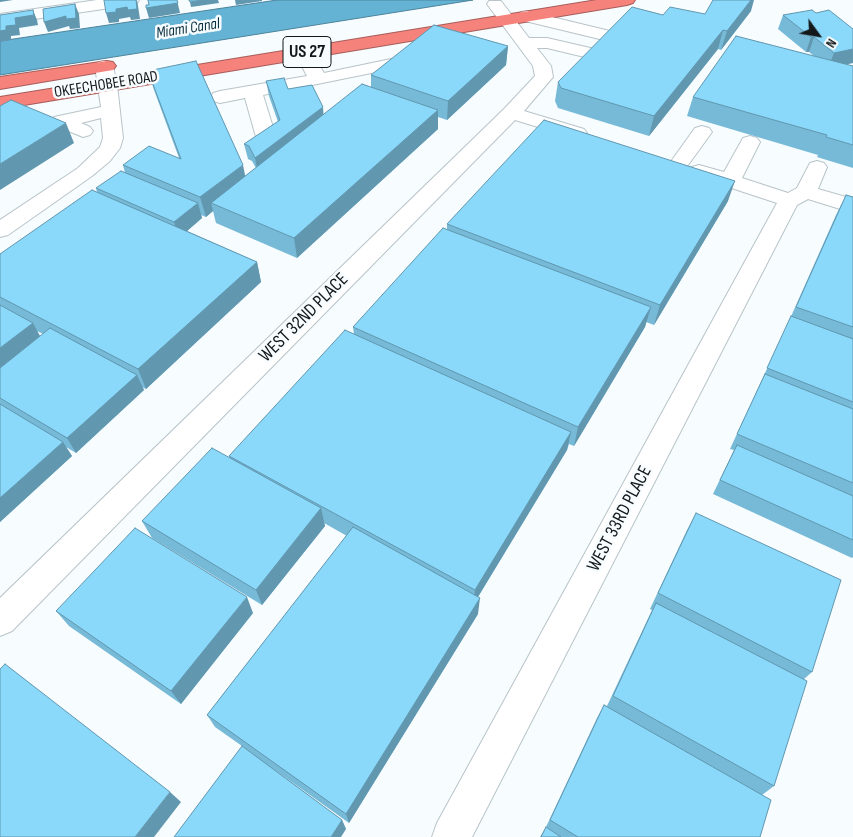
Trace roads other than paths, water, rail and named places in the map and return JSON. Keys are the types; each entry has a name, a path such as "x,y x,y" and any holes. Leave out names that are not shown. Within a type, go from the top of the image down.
{"highway":[{"name":"OKEECHOBEE ROAD","path":"0,103 304,53 510,10 628,0"},
{"name":"OKEECHOBEE ROAD","path":"475,8 510,10"},
{"name":"OKEECHOBEE ROAD","path":"0,83 124,63"}],"street":[{"path":"0,19 68,5 131,0"},
{"path":"510,10 612,37"},
{"name":"WEST 32ND PLACE","path":"0,620 511,113 544,77 542,66 524,42 510,10"},
{"path":"524,42 547,43 593,54"},
{"path":"304,53 318,80"},
{"path":"220,97 318,80 396,63"},
{"path":"0,230 85,172 103,157 110,148 113,138 108,85 104,66"},
{"path":"252,91 266,138"},
{"path":"83,131 61,121 110,111"},
{"path":"511,113 595,138"},
{"path":"702,132 669,161 730,180 797,196 853,206"},
{"path":"730,180 750,142"},
{"name":"WEST 33RD PLACE","path":"451,837 797,196 817,167"}],"water":[{"name":"Miami Canal","path":"277,0 473,0 0,75 0,41"}]}
